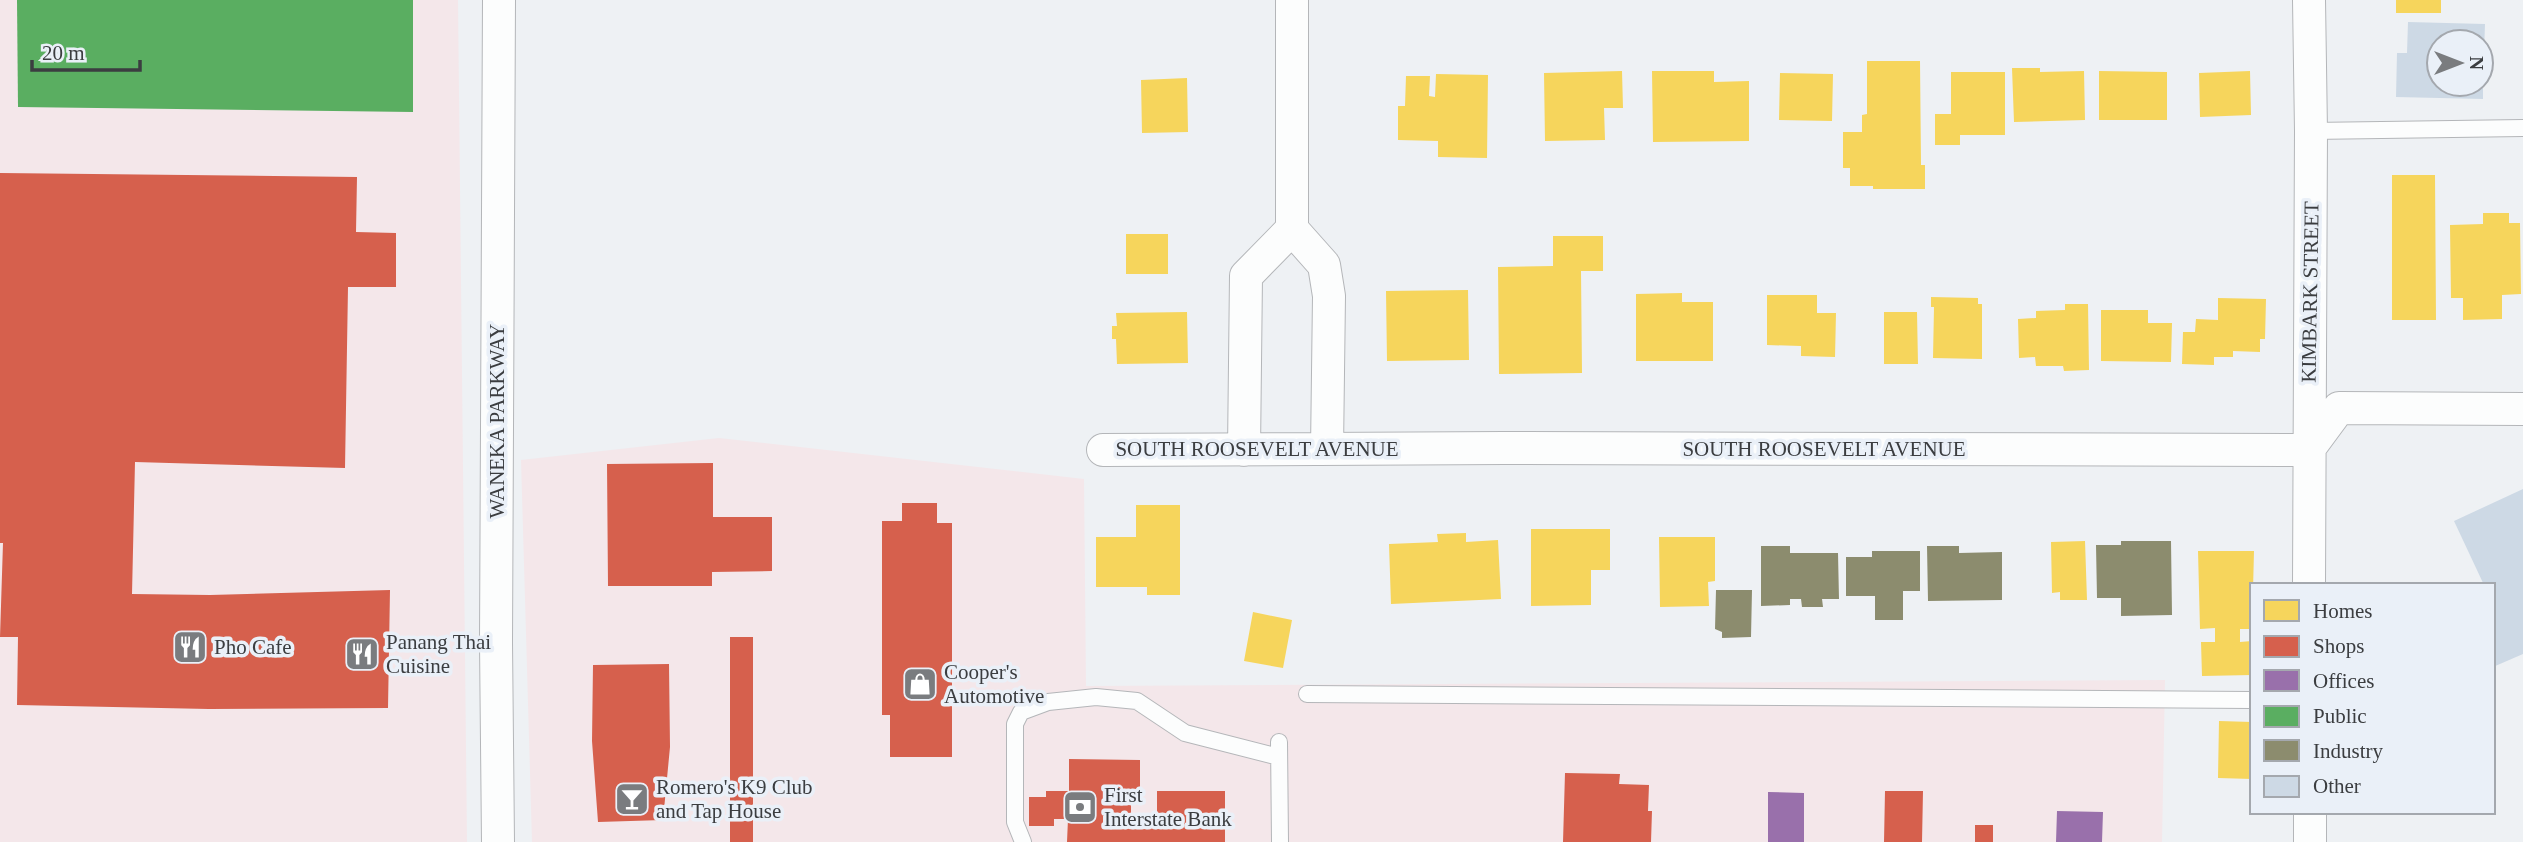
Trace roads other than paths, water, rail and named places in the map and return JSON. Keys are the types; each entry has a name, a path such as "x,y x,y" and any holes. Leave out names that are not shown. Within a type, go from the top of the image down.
{"street":[{"name":"WANEKA PARKWAY","path":"498,842 496,629 499,0"},
{"path":"1292,0 1292,229 1324,265 1329,296 1327,449"},
{"name":"KIMBARK STREET","path":"2309,0 2309,583"},
{"path":"1244,450 1246,276 1292,229"},
{"path":"2308,450 2339,408 2523,409"},
{"name":"SOUTH ROOSEVELT AVENUE","path":"1103,450 2308,450"},
{"path":"2309,842 2310,814"}],"lane":[{"path":"2311,131 2523,128"},
{"path":"1307,694 2250,701"},
{"path":"1022,842 1015,822 1015,724 1021,712 1048,702 1096,697 1137,701 1185,733 1279,750 1280,842"}],"place":[{"name":"Pho Cafe","path":"190,647"},
{"name":"Panang Thai Cuisine","path":"362,654"},
{"name":"Cooper's Automotive","path":"920,684"},
{"name":"Romero's K9 Club and Tap House","path":"632,799"},
{"name":"First Interstate Bank","path":"1080,807"}]}
